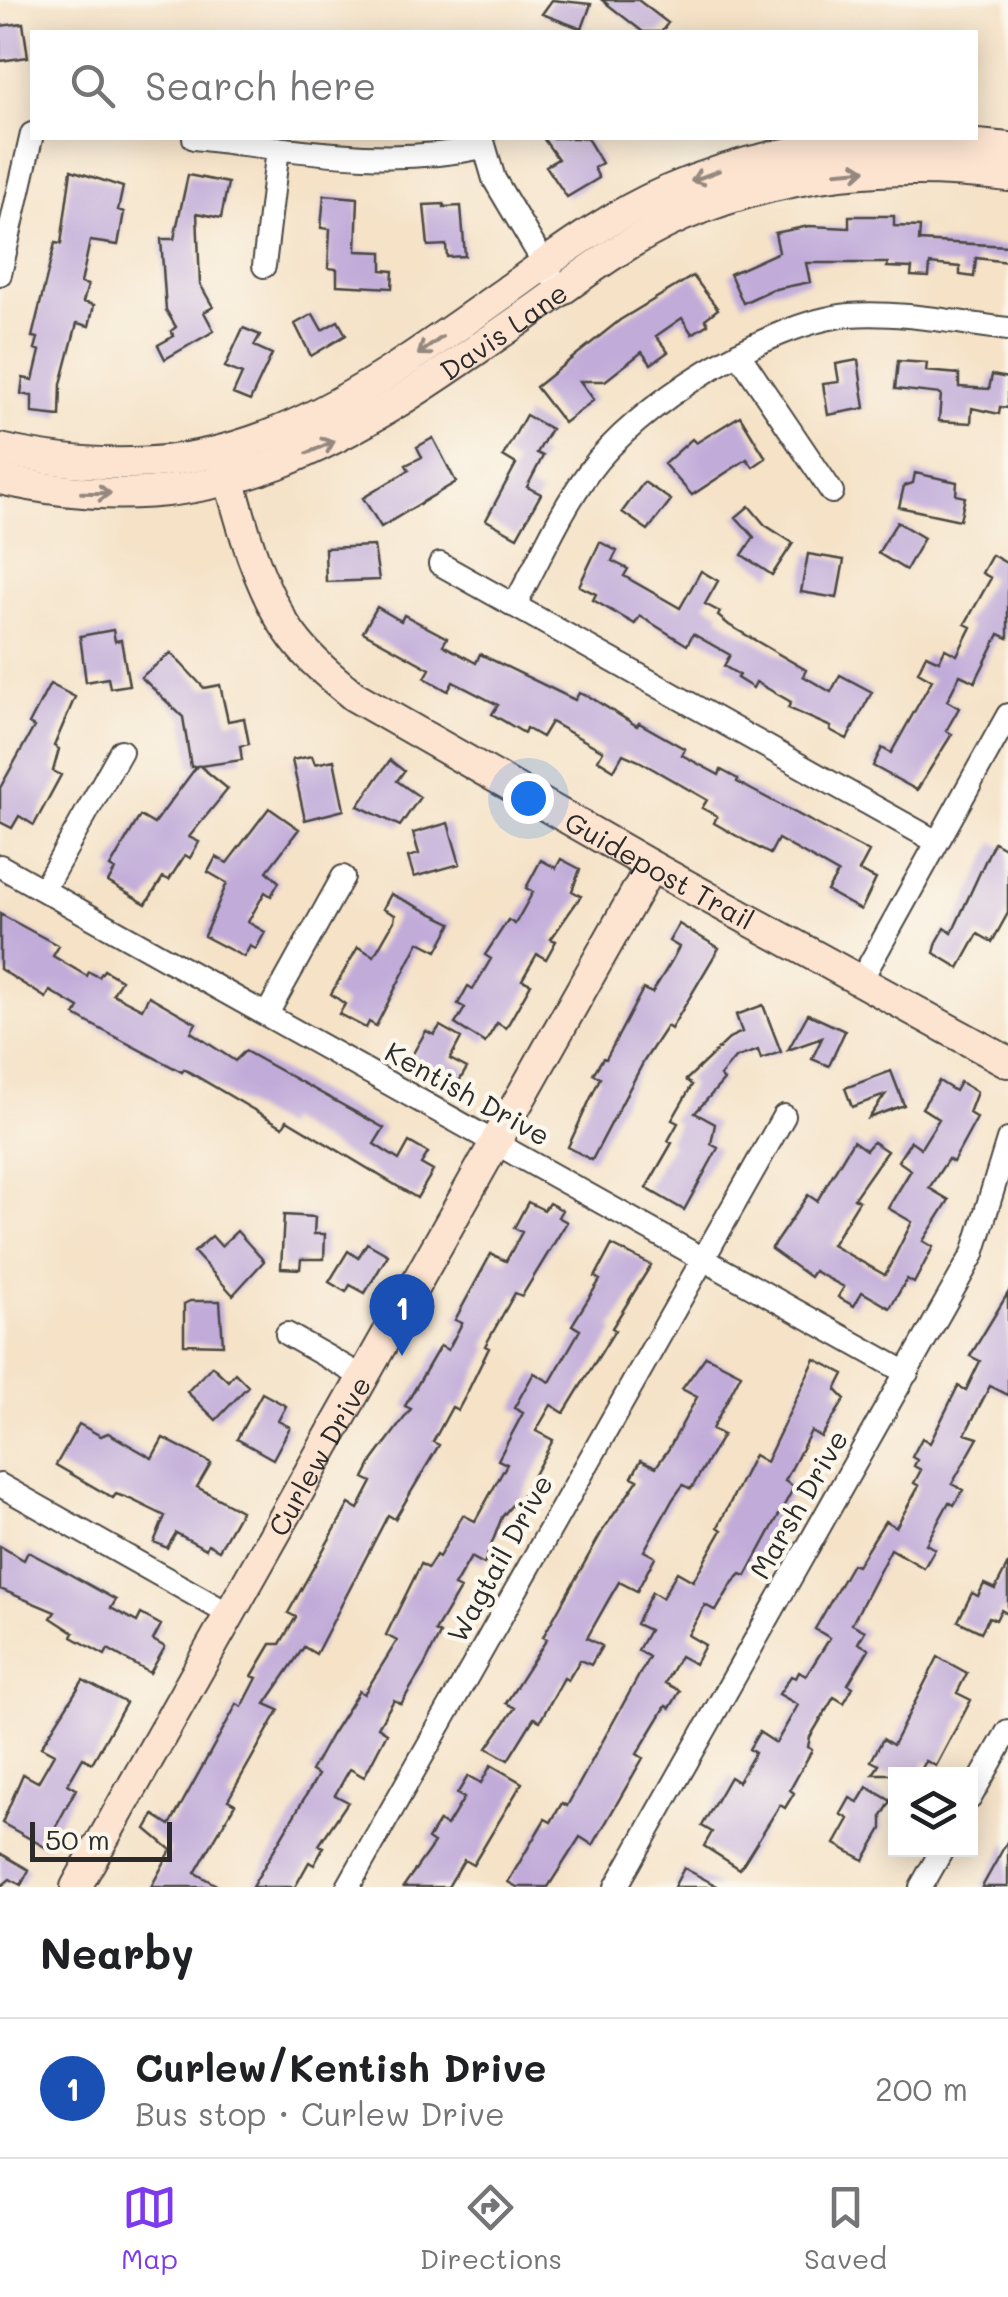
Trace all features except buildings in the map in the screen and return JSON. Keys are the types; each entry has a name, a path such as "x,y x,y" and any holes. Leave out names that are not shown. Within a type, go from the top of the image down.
{"street":[{"path":"0,274 31,140"},
{"path":"211,140 414,160 483,142 509,209 562,290"},
{"name":"Davis Lane","path":"0,449 89,464 134,463 222,450 278,434 328,412 378,383 544,264 664,192 778,154 842,142 881,140"},
{"name":"Davis Lane","path":"913,140 1008,148"},
{"path":"264,266 278,148"},
{"name":"Davis Lane","path":"0,479 87,493 170,490 230,480 304,454 379,416 562,290 679,218 781,182 844,171 906,168 1008,176"},
{"path":"514,606 586,475 608,448 636,422 738,352 816,320 851,315 1008,329"},
{"path":"738,352 832,492"},
{"name":"Guidepost Trail","path":"222,450 270,594 291,635 319,668 354,696 651,866 1008,1062"},
{"path":"440,564 937,842"},
{"path":"860,980 1008,715"},
{"path":"43,890 121,751"},
{"name":"Kentish Drive","path":"0,866 907,1373"},
{"name":"Curlew Drive","path":"76,1887 651,866"},
{"path":"267,1014 344,877"},
{"name":"Wagtail Drive","path":"348,1887 784,1116"},
{"name":"Marsh Drive","path":"616,1887 972,1254 1008,1140"},
{"path":"287,1334 362,1377"},
{"path":"0,1485 229,1614"},
{"path":"978,1784 1008,1730"},
{"path":"921,1887 938,1857"}],"place":[{"name":"Curlew/Kentish Drive","path":"402,1356"}]}
